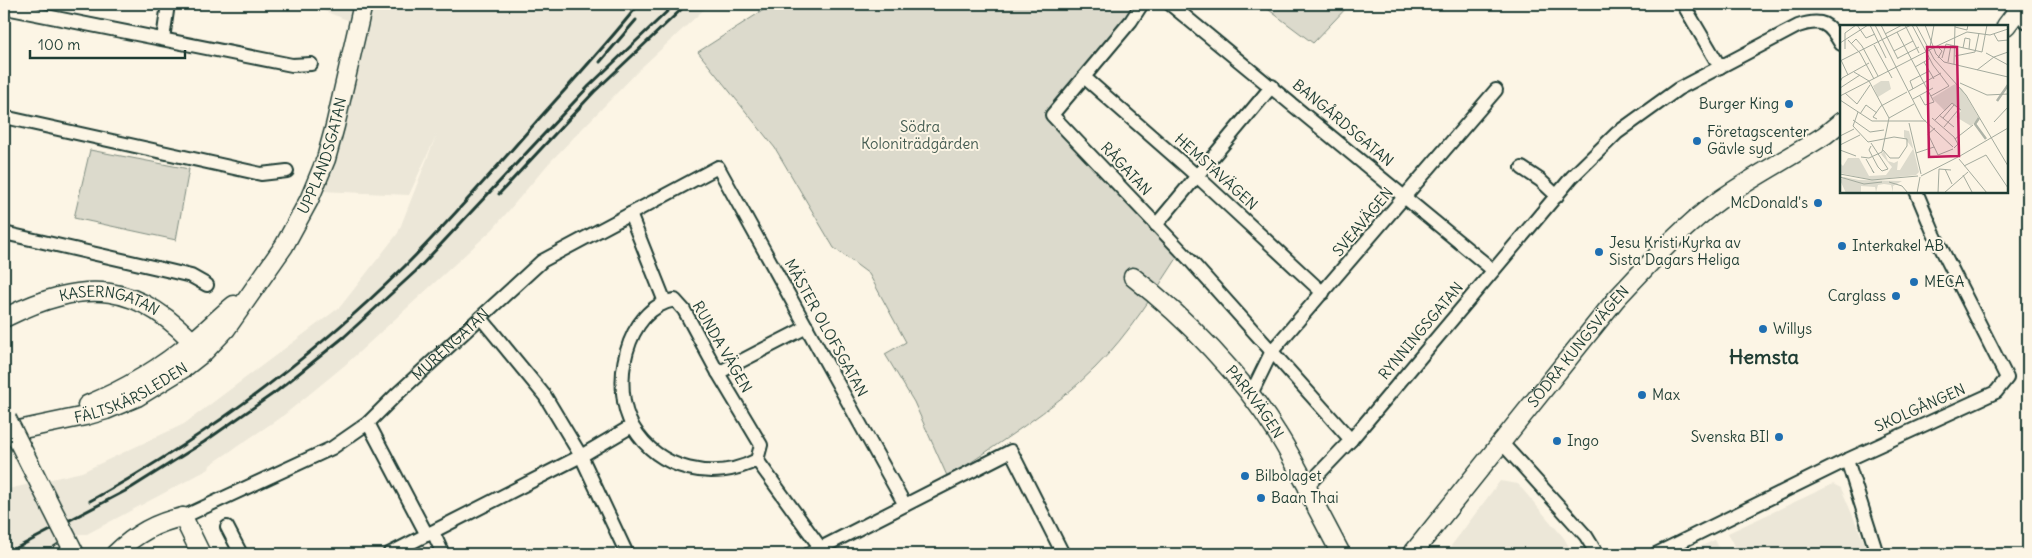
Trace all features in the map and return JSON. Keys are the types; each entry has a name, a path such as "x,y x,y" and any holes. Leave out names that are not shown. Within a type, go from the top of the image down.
{"main road":[{"name":"UPPLANDSGATAN","path":"198,347 232,307 250,293 284,246 309,200 326,159 336,126 363,4"},
{"path":"2020,4 2028,18"},
{"path":"2007,25 2020,4"},
{"path":"2007,35 2028,26"},
{"name":"SÖDRA KUNGSVÄGEN","path":"1412,554 1616,299 1655,258 1720,200 1833,132"},
{"name":"PARKVÄGEN","path":"1133,277 1150,290 1198,336 1225,364 1250,396 1276,431 1307,486 1341,554"},
{"name":"KASERNGATAN","path":"4,318 60,296 83,292 109,293 131,298 165,314 198,347"},
{"name":"FÄLTSKÄRSLEDEN","path":"5,421 54,422 106,410 162,383 198,347"},
{"path":"5,421 75,554"},
{"path":"4,439 61,554"},
{"path":"183,517 201,554"},
{"name":"MURÉNGATAN","path":"116,554 132,550 167,533 183,517"}],"street":[{"path":"163,39 168,4"},
{"name":"RÅGATAN","path":"1142,4 1131,22 1052,115 1272,350 1351,440"},
{"name":"BANGÅRDSGATAN","path":"1170,4 1406,196 1493,270"},
{"path":"1684,4 1720,66"},
{"path":"4,9 292,65 311,64"},
{"name":"RYNNINGSGATAN","path":"1307,486 1351,440 1572,178 1628,124 1678,89 1798,26 1810,22 1823,22 1832,29 1840,42"},
{"name":"HEMSTAVÄGEN","path":"1084,77 1198,177 1323,293"},
{"path":"1156,226 1272,86"},
{"name":"SVEAVÄGEN","path":"1272,350 1496,90"},
{"path":"4,117 261,174 288,171"},
{"name":"MURÉNGATAN","path":"183,517 332,448 368,423 396,395 542,262 718,167"},
{"name":"MÄSTER OLOFSGATAN","path":"718,167 905,505"},
{"path":"1522,168 1540,180 1557,196"},
{"name":"SKOLGÅNGEN","path":"1656,554 1847,460 1996,392 2007,378 1934,234 1916,192"},
{"path":"630,214 665,302 648,312 628,347 622,374 626,408 632,426 665,459 684,469 717,472 744,467 757,460 824,551"},
{"path":"4,233 183,274 207,285"},
{"name":"RUNDA VÄGEN","path":"665,302 675,300 684,310 718,373 761,445 757,460"},
{"path":"481,318 545,396 581,456 627,554"},
{"path":"718,373 807,326"},
{"path":"1250,396 1272,350"},
{"path":"368,423 430,534 444,554"},
{"path":"389,554 581,456 632,426"},
{"path":"1501,442 1586,536 1597,554"},
{"path":"809,554 824,551 905,505 1011,451 1063,554"},
{"path":"1847,460 1877,554"},
{"path":"227,527 241,554"}],"shaded area":[{"path":"306,4 710,4 644,65 549,163 493,229 345,365 284,415 210,465 209,469 87,534 79,534 47,554 4,554 4,490 82,472 184,424 340,307 398,233 436,136 409,195 321,191 363,26"},
{"path":"1500,481 1518,484 1564,538 1569,547 1577,554 1445,554"},
{"path":"1833,484 1841,488 1869,554 1728,554 1736,550 1728,533"},
{"path":"1715,540 1722,554 1684,554"}],"green space":[{"name":"Södra Koloniträdgården","path":"773,4 1143,4 1050,114 1181,252 1130,327 1095,368 1043,412 948,478 914,402 885,354 906,342 869,274 834,248 775,148 698,52"},
{"path":"1261,4 1350,4 1313,43"},
{"path":"90,150 189,169 176,240 74,218"}],"railway":[{"path":"90,501 174,451 215,423 295,364 333,333 405,266 456,213 639,4"},
{"path":"5,554 131,488 204,442 277,391 344,337 416,271 589,86 675,4"},
{"path":"499,194 594,92 687,4"},
{"path":"600,62 636,20"}],"place":[{"name":"Burger King","path":"1789,104"},
{"name":"Företagscenter Gävle syd","path":"1697,141"},
{"name":"McDonald's","path":"1818,203"},
{"name":"Interkakel AB","path":"1842,246"},
{"name":"Jesu Kristi Kyrka av Sista Dagars Heliga","path":"1599,252"},
{"name":"MECA","path":"1914,282"},
{"name":"Carglass","path":"1896,296"},
{"name":"Willys","path":"1763,329"},
{"name":"Max","path":"1642,395"},
{"name":"Svenska BIl","path":"1779,437"},
{"name":"Ingo","path":"1557,441"},
{"name":"Bilbolaget","path":"1245,476"},
{"name":"Baan Thai","path":"1261,498"}],"district":[{"name":"Hemsta","path":"1764,357"}]}
